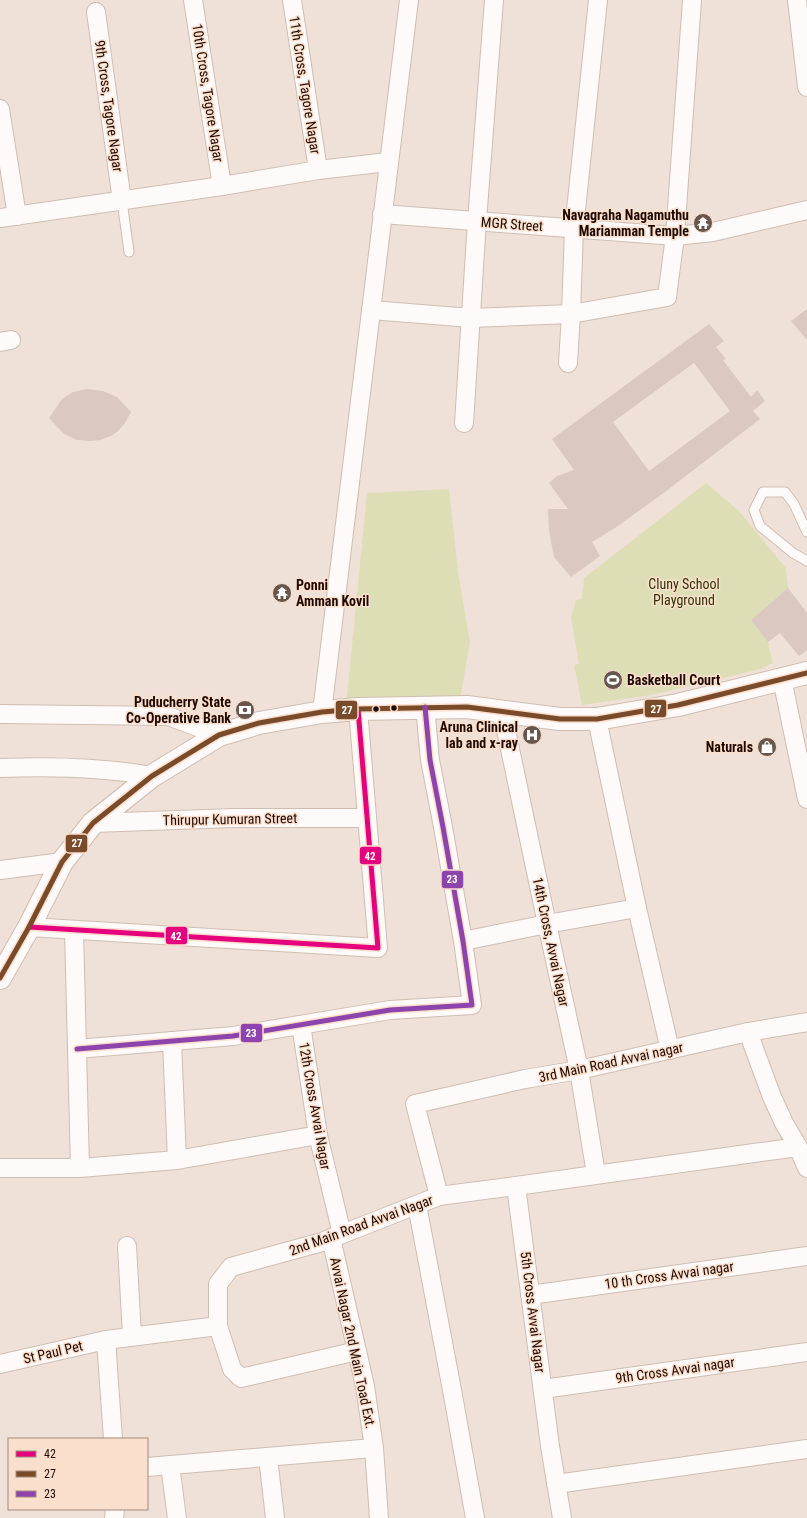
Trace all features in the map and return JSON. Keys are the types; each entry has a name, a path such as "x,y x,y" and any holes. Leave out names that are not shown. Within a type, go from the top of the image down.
{"street":[{"name":"10th Cross, Tagore Nagar","path":"193,0 222,186"},
{"name":"11th Cross, Tagore Nagar","path":"292,0 318,170"},
{"path":"322,712 408,0"},
{"path":"464,423 477,221 494,0"},
{"path":"568,363 574,229 598,0"},
{"path":"371,310 471,318 571,314 667,296 675,236 692,0"},
{"path":"797,0 807,87"},
{"name":"9th Cross, Tagore Nagar","path":"96,12 122,201"},
{"path":"0,109 9,217 222,186 318,170 388,162"},
{"name":"MGR Street","path":"382,214 675,236 713,232 807,210"},
{"path":"0,978 29,927 62,862 93,822 152,776 219,735 259,723 322,712 358,709 467,707 560,719 597,719 678,705 807,673"},
{"path":"782,679 807,799"},
{"path":"77,1049 233,1036 390,1010 472,1005 463,941 430,760 425,707"},
{"path":"29,927 378,948 358,709"},
{"name":"14th Cross, Avvai Nagar","path":"502,711 579,1070 596,1174"},
{"path":"0,714 168,716 219,735"},
{"path":"597,719 637,908 670,1050"},
{"path":"0,768 77,768 130,772 152,776"},
{"name":"Thirupur Kumuran Street","path":"93,822 233,818 367,818"},
{"path":"0,870 62,862"},
{"path":"463,941 637,908"},
{"path":"74,930 80,1168"},
{"name":"3rd Main Road Avvai nagar","path":"439,1196 415,1104 524,1080 579,1070 748,1032 807,1022"},
{"name":"12th Cross Avvai Nagar","path":"301,1025 318,1135 337,1236"},
{"path":"748,1032 772,1097 784,1123 798,1147 807,1168"},
{"path":"172,1041 176,1160"},
{"path":"0,1168 80,1168 176,1160 318,1135"},
{"path":"516,1186 798,1147"},
{"name":"2nd Main Road Avvai Nagar","path":"357,1351 241,1378 232,1369 218,1326 218,1284 231,1267 337,1236 439,1196 516,1186"},
{"name":"5th Cross Avvai Nagar","path":"516,1186 542,1389 562,1518"},
{"path":"416,1205 475,1518"},
{"name":"Avvai Nagar 2nd Main Toad Ext.","path":"337,1236 357,1351 365,1386 374,1448 380,1518"},
{"path":"127,1246 132,1336"},
{"name":"10 th Cross Avvai nagar","path":"530,1295 807,1256"},
{"name":"St Paul Pet","path":"0,1364 106,1340 218,1326"},
{"path":"106,1340 113,1438"},
{"name":"9th Cross Avvai nagar","path":"542,1389 807,1352"},
{"path":"148,1467 374,1448"},
{"path":"556,1484 807,1449"},
{"path":"268,1457 275,1518"},
{"path":"170,1465 177,1518"}],"lane":[{"path":"122,201 129,252"},
{"path":"807,532 794,504 785,492 763,492 754,510 760,526 793,553 807,561"}],"green space":[{"name":"Cluny School Playground","path":"706,483 739,511 786,568 788,588 751,620 768,642 773,663 761,669 651,695 582,705 574,665 579,664 571,617 576,600 582,599 584,578"},
{"path":"449,489 458,572 470,642 460,700 346,706 367,493"}],"building":[{"path":"807,309 807,340 791,321"},
{"path":"709,324 724,341 716,347 726,359 723,360 751,397 757,390 765,401 753,411 760,419 665,492 615,528 592,542 600,556 571,577 554,557 549,531 548,509 568,509 549,483 557,476 574,470 552,439","holes":["694,363 730,411 649,471 613,422"]},
{"path":"87,389 103,391 117,397 131,412 125,423 111,436 100,440 77,440 64,434 49,418 62,399 73,392"},
{"path":"788,588 807,613 807,650 799,656 780,633 768,642 751,620"}],"transit line":[{"name":"27","path":"0,978 29,927 62,862 93,823 152,776 219,735 259,723 322,712 358,709 467,707 560,719 597,719 678,705 807,673"},
{"name":"23","path":"77,1049 233,1036 390,1010 472,1005 463,941 430,760 425,707"},
{"name":"42","path":"29,927 378,948 358,709"}],"place":[{"name":"Navagraha Nagamuthu Mariamman Temple","path":"703,223"},
{"name":"Ponni Amman Kovil","path":"282,593"},
{"name":"Basketball Court","path":"613,680"},
{"name":"Puducherry State Co-Operative Bank","path":"245,710"},
{"name":"Aruna Clinical lab and x-ray","path":"532,735"},
{"name":"Naturals","path":"767,747"}]}
